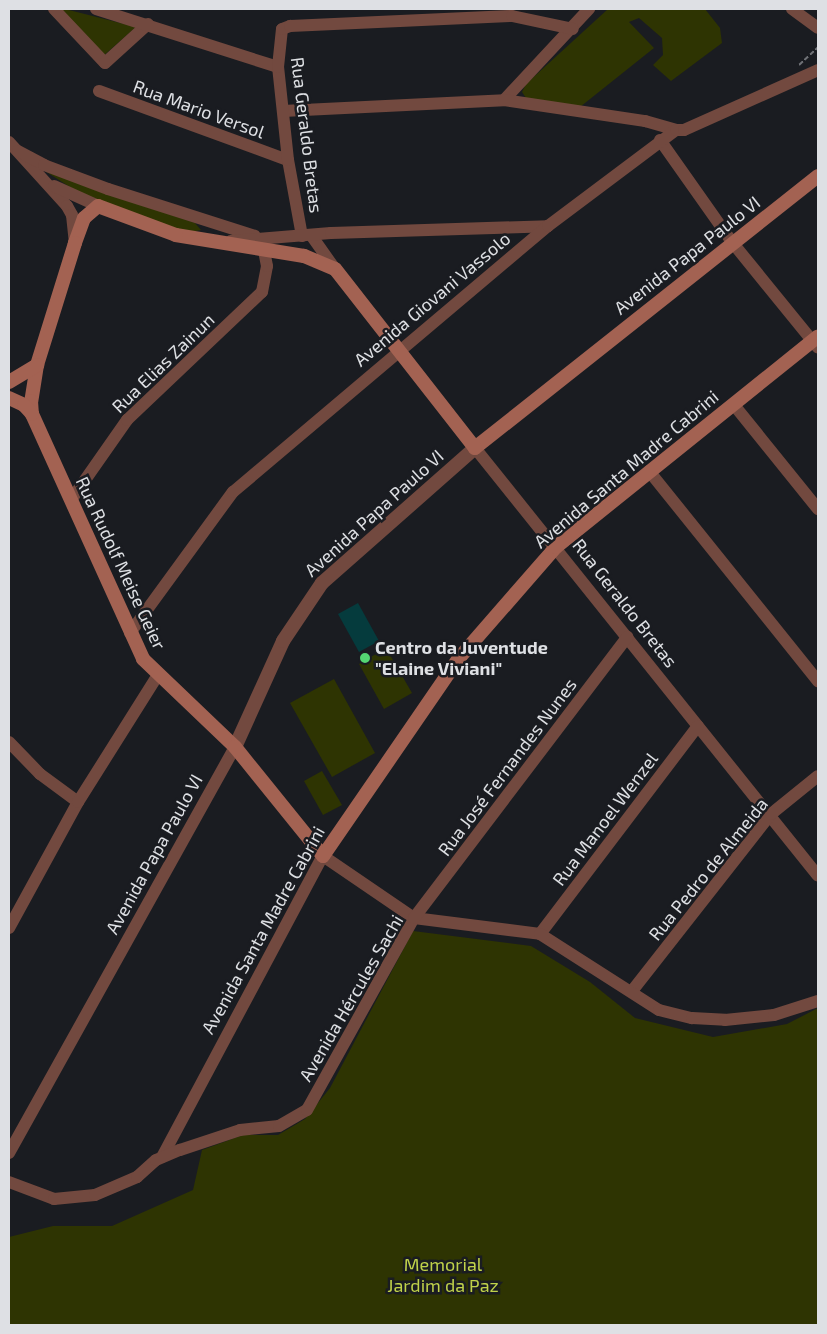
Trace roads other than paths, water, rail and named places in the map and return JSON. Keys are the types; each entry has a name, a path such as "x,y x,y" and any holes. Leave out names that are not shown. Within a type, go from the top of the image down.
{"main road":[{"name":"Avenida Papa Paulo VI","path":"475,448 732,242 818,176"},
{"path":"32,414 32,390 37,365 74,244 84,218 98,206 176,234 218,242 262,244 304,256 335,269"},
{"name":"Rua Geraldo Bretas","path":"335,269 397,352 475,448"},
{"name":"Avenida Santa Madre Cabrini","path":"322,856 460,657 556,547 649,471 816,342"},
{"path":"9,382 37,365"},
{"path":"9,398 32,414"},
{"name":"Rua Rudolf Meise Geier","path":"32,414 143,659 158,675 176,688 235,747 322,856"}],"street":[{"path":"54,9 105,63 148,24"},
{"path":"96,9 278,67"},
{"path":"504,100 573,29 589,9"},
{"path":"792,9 818,28"},
{"name":"Rua Geraldo Bretas","path":"335,269 306,235 288,160 278,67 278,39 282,29 290,26 512,16 573,29"},
{"name":"Avenida Giovani Vassolo","path":"130,633 233,492 548,226 660,140 676,130 692,126 818,70"},
{"name":"Rua Mario Versol","path":"99,91 288,160"},
{"path":"283,111 504,100 645,121 676,130"},
{"path":"660,140 732,242 816,342"},
{"path":"13,146 44,165 108,190 262,244 306,235 548,226"},
{"path":"13,146 49,184 72,215 74,244"},
{"path":"49,184 98,206"},
{"name":"Rua Elias Zainun","path":"71,500 127,420 262,292 267,266 262,244"},
{"path":"734,404 818,509"},
{"name":"Rua Geraldo Bretas","path":"475,448 771,814 818,876"},
{"name":"Avenida Papa Paulo VI","path":"9,1153 235,747 283,641 322,583 475,448"},
{"path":"649,471 818,681"},
{"name":"Rua José Fernandes Nunes","path":"414,918 627,637"},
{"path":"9,928 78,802 158,675"},
{"name":"Rua Manoel Wenzel","path":"540,934 698,726"},
{"path":"9,742 40,774 78,802"},
{"name":"Rua Pedro de Almeida","path":"632,991 771,814 818,776"},
{"name":"Rua Rudolf Meise Geier","path":"322,856 414,918"},
{"name":"Avenida Santa Madre Cabrini","path":"162,1157 322,856"},
{"name":"Avenida Hércules Sachi","path":"9,1182 54,1199 95,1195 137,1176 162,1157 240,1130 279,1126 307,1110 414,918 540,934 659,1010 692,1018 725,1020 774,1015 818,1001"}],"water":[{"path":"358,603 379,641 359,652 338,614"}],"place":[{"name":"Centro da Juventude \"Elaine Viviani\"","path":"365,658"}],"park label":[{"name":"Memorial Jardim da Paz","path":"443,1275"}]}
